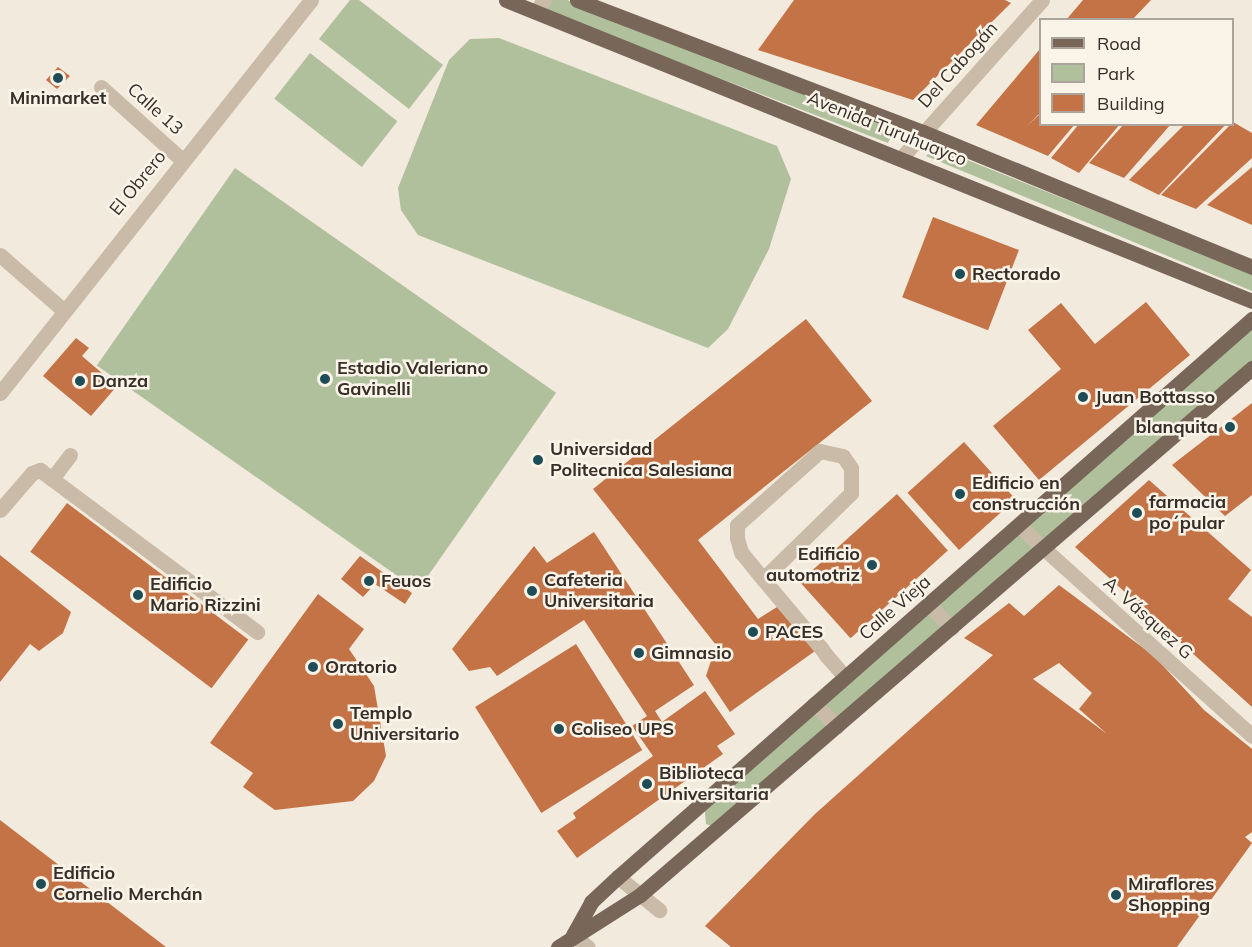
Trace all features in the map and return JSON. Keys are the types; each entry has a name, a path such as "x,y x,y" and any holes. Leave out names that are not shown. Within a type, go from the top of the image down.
{"main road":[{"name":"Avenida Turuhuayco","path":"506,0 540,6 1252,301"},
{"name":"Avenida Turuhuayco","path":"577,0 923,132 1252,267"},
{"name":"Calle Vieja","path":"573,935 591,902 618,877 1020,527 1252,319"},
{"name":"Calle Vieja","path":"558,947 573,935 605,922 640,895 1252,368"}],"street":[{"name":"El Obrero","path":"0,393 62,309 311,0"},
{"name":"Del Cabogán","path":"903,156 1042,0"},
{"name":"Calle 13","path":"101,87 182,160"},
{"path":"0,255 62,309"},
{"path":"763,579 850,493 851,468 843,456 820,451 737,525 741,552 763,579 845,677"},
{"path":"52,479 70,455"},
{"path":"0,510 32,473 40,470 256,632"},
{"name":"A. Vásquez G","path":"1020,527 1252,736"},
{"path":"930,605 951,628"},
{"path":"814,704 837,726"},
{"path":"618,877 659,910"},
{"path":"573,935 588,947"}],"green space":[{"path":"350,0 359,0 443,65 409,109 319,39"},
{"path":"548,0 567,0 895,128 888,143 542,10"},
{"path":"499,38 777,146 791,179 769,249 728,329 708,348 418,235 401,210 398,188 449,60 470,39"},
{"path":"310,53 397,121 362,167 274,99"},
{"path":"935,147 1252,274 1252,291 926,156"},
{"name":"Estadio Valeriano Gavinelli","path":"235,168 556,393 418,590 97,365"},
{"path":"1252,319 1252,369 712,826 706,824 704,801"}],"building":[{"path":"794,0 1005,0 1011,3 913,100 758,50"},
{"path":"1083,0 1151,0 1134,18 1068,18"},
{"path":"1039,50 1039,114 1026,127 1039,115 1039,126 1073,126 1048,156 976,125"},
{"name":"Minimarket","path":"58,67 70,76 57,89 46,80"},
{"path":"1234,123 1252,133 1252,158 1196,209 1161,195 1229,126 1234,126"},
{"path":"1077,126 1118,126 1079,173 1051,158"},
{"path":"1122,126 1169,126 1124,178 1089,163"},
{"path":"1183,126 1224,126 1159,195 1129,180"},
{"path":"1252,167 1252,225 1207,205"},
{"name":"Rectorado","path":"933,217 1019,250 988,330 902,297"},
{"name":"Juan Bottasso","path":"1146,302 1190,355 1039,480 993,426 1061,369 1028,330 1061,303 1095,344"},
{"path":"806,319 872,401 698,540 758,619 777,607 815,651 730,712 706,676 716,645 593,489"},
{"name":"Danza","path":"76,338 89,348 82,356 117,386 91,416 43,376"},
{"path":"1252,403 1252,495 1225,516 1172,465"},
{"name":"Edificio en construcción","path":"964,442 1016,499 959,550 908,493"},
{"path":"1149,480 1251,570 1228,599 1252,617 1252,707 1075,547"},
{"name":"Edificio automotriz","path":"897,494 948,550 851,638 800,582"},
{"name":"Edificio Mario Rizzini","path":"67,503 248,640 212,688 30,552"},
{"path":"594,532 694,685 655,711 662,722 705,691 735,734 717,746 723,754 577,858 557,831 576,818 573,813 653,756 632,726 647,716 584,620 497,676 490,667 469,671 452,649 534,546 547,563"},
{"path":"0,555 71,612 63,633 39,651 30,644 0,682"},
{"name":"Feuos","path":"360,556 412,593 405,604 375,584 363,597 341,579"},
{"path":"1059,585 1154,656 1204,710 1252,749 1252,832 1245,837 1252,843 1177,947 731,947 705,926 815,814 993,655 964,638 1009,603 1024,616","holes":["1059,663 1092,693 1079,709 1107,734 1033,679"]},
{"path":"318,594 364,629 349,649 374,686 386,756 374,781 353,801 275,810 243,787 253,773 210,743"},
{"name":"Coliseo UPS","path":"576,644 642,750 541,813 475,707"},
{"name":"Edificio Cornelio Merchán","path":"0,820 166,947 0,947"}],"place":[{"name":"Minimarket","path":"58,78"},
{"name":"Rectorado","path":"960,274"},
{"name":"Estadio Valeriano Gavinelli","path":"325,379"},
{"name":"Danza","path":"80,381"},
{"name":"Juan Bottasso","path":"1083,397"},
{"name":"blanquita","path":"1230,427"},
{"name":"Universidad Politecnica Salesiana","path":"538,460"},
{"name":"Edificio en construcción","path":"960,494"},
{"name":"farmacia po´pular","path":"1137,513"},
{"name":"Edificio automotriz","path":"872,565"},
{"name":"Feuos","path":"369,581"},
{"name":"Cafeteria Universitaria","path":"532,591"},
{"name":"Edificio Mario Rizzini","path":"138,595"},
{"name":"PACES","path":"753,632"},
{"name":"Gimnasio","path":"639,653"},
{"name":"Oratorio","path":"313,667"},
{"name":"Templo Universitario","path":"338,724"},
{"name":"Coliseo UPS","path":"559,729"},
{"name":"Biblioteca Universitaria","path":"647,784"},
{"name":"Edificio Cornelio Merchán","path":"41,884"},
{"name":"Miraflores Shopping","path":"1116,895"}]}
